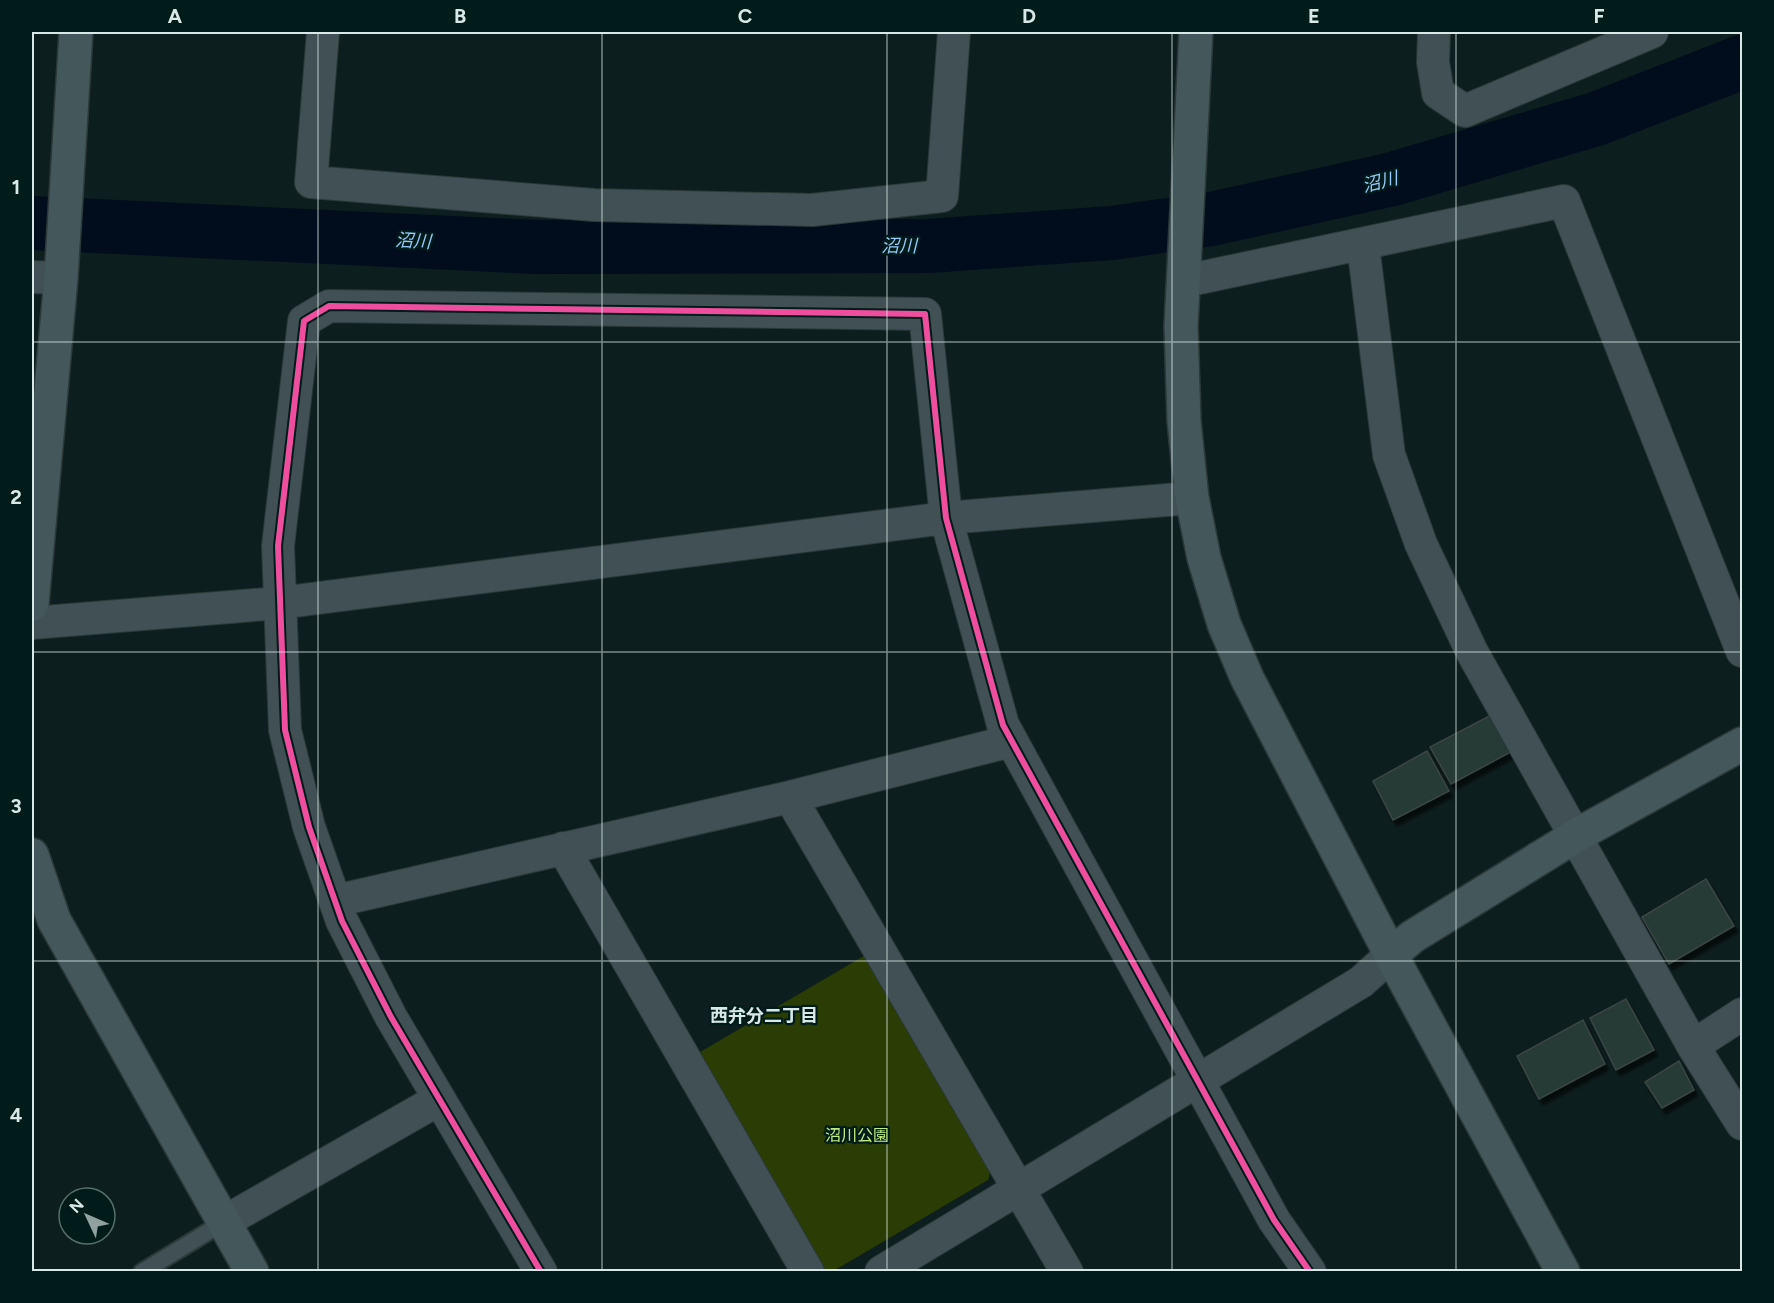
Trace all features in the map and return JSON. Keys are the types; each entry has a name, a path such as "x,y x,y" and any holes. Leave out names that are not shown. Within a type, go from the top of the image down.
{"street":[{"path":"32,604 51,273 66,210 76,32"},
{"path":"323,32 311,182 594,205 812,210 942,196 954,32"},
{"path":"1196,32 1181,326 1184,409 1192,498 1203,558 1224,624 1243,667 1391,955 1563,1272"},
{"path":"1434,32 1432,62 1438,93 1465,111 1652,32"},
{"path":"1185,281 1363,246 1564,201 1743,651"},
{"path":"1363,246 1389,455 1417,532 1472,652 1577,835 1693,1046 1743,1124"},
{"path":"541,1272 438,1100 391,1017 342,921 309,827 285,730 278,546 303,321 329,306 925,314 946,518 1003,725 1274,1220 1310,1272"},
{"path":"32,623 279,603 946,518 1192,498"},
{"path":"335,901 790,797 1011,741"},
{"path":"881,1272 1361,982 1412,937 1577,835 1743,744"},
{"path":"790,797 1067,1272"},
{"path":"563,848 808,1272"},
{"path":"32,855 54,920 252,1272"},
{"path":"1693,1046 1743,1014"},
{"path":"224,1222 438,1100"}],"lane":[{"path":"142,1272 224,1222"}],"green space":[{"name":"沼川公園","path":"867,954 992,1165 988,1180 835,1270 818,1269 695,1055"}],"building":[{"path":"1499,711 1518,748 1451,784 1430,747"},
{"path":"1427,751 1449,791 1393,820 1373,781"},
{"path":"1706,879 1734,926 1669,964 1642,917"},
{"path":"1626,999 1654,1050 1616,1070 1590,1018"},
{"path":"1583,1020 1605,1064 1539,1099 1517,1056"},
{"path":"1679,1061 1694,1090 1662,1108 1645,1082"}],"waterway":[{"name":"沼川","path":"32,223 537,247 928,246 1112,233 1211,219 1389,180 1596,119 1742,62"}],"cycle path":[{"path":"541,1272 391,1017 342,921 309,827 285,730 278,546 304,321 329,306 925,314 946,518 1003,725 1274,1220 1310,1272"}],"district":[{"name":"西弁分二丁目","path":"764,1016"}]}
